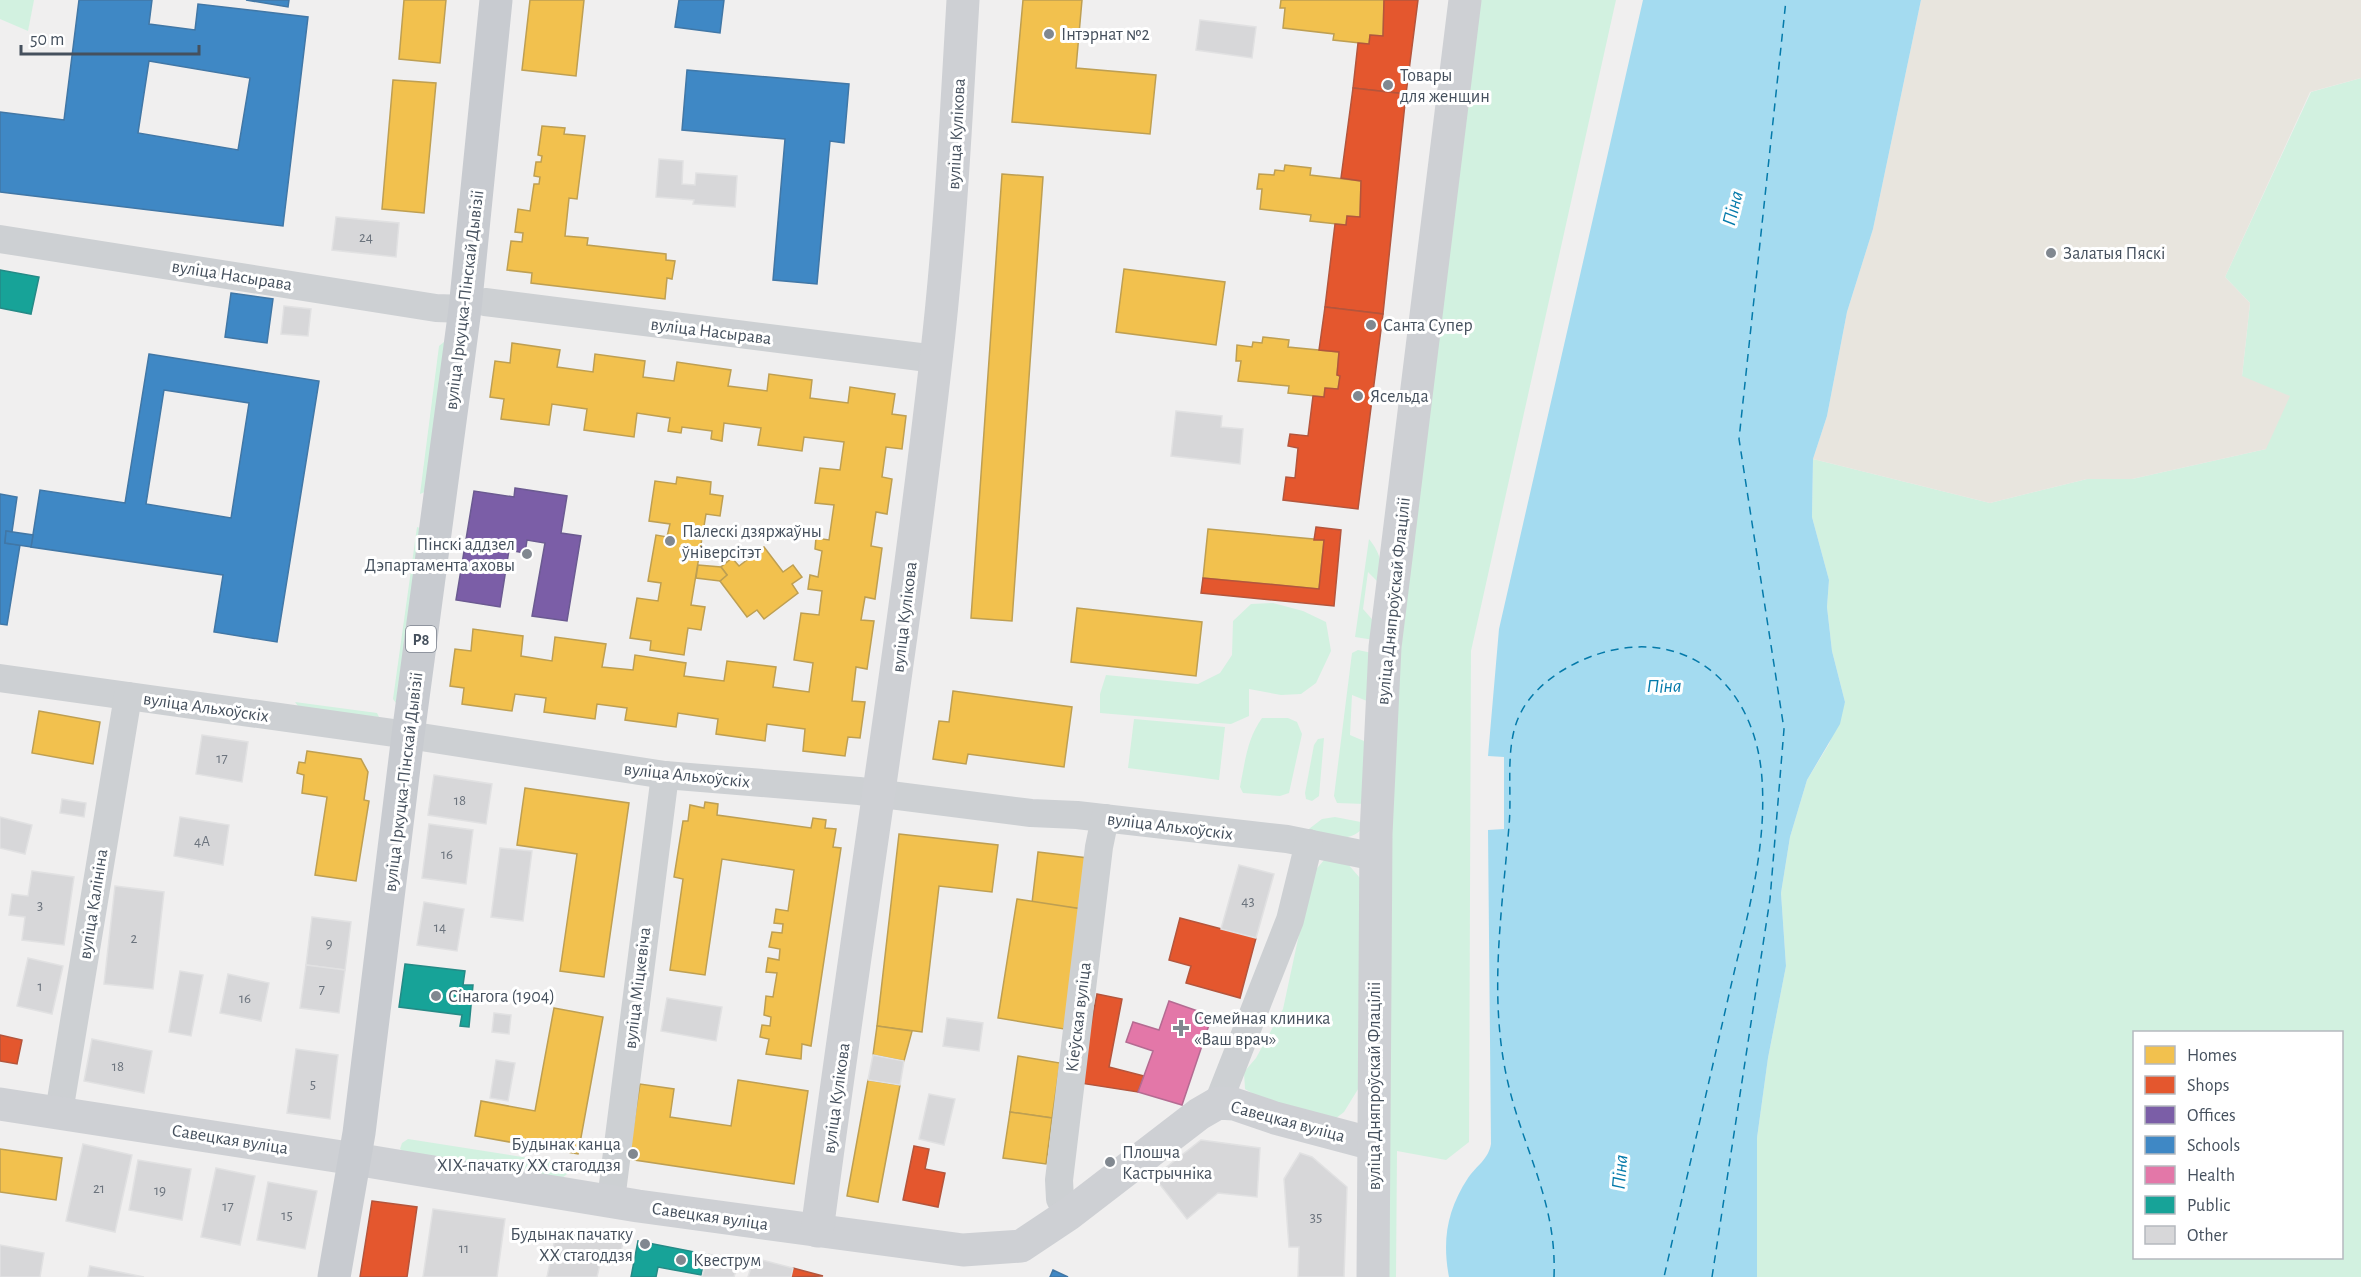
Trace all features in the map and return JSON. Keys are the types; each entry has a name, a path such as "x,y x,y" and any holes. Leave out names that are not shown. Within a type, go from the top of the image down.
{"main road":[{"name":"вуліца Іркуцка-Пінскай Дывізіі","path":"334,1277 355,1159 408,735 475,306 496,0"}],"street":[{"name":"вуліца Кулікова","path":"817,1231 899,661 936,359 951,206 963,0"},
{"name":"вуліца Дняпроўскай Флаціліі","path":"1374,1277 1376,857 1385,647 1465,0"},
{"name":"вуліца Насырава","path":"0,239 424,306 475,306 936,359"},
{"name":"вуліца Альхоўскіх","path":"0,678 408,735 665,776 860,791 1031,813 1105,818 1309,843 1376,857"},
{"name":"вуліца Калініна","path":"59,1112 128,696"},
{"name":"вуліца Міцкевіча","path":"611,1200 665,776"},
{"name":"Кіеўская вуліца","path":"1069,1214 1060,1199 1059,1180 1099,847 1105,818"},
{"path":"1218,1103 1290,920 1309,843"},
{"name":"Савецкая вуліца","path":"0,1104 638,1206 963,1250 1022,1246 1069,1214 1199,1114 1218,1103 1234,1104 1275,1118 1373,1144"}],"green space":[{"path":"0,0 34,0 28,31 0,19"},
{"path":"1478,0 1616,0 1471,651 1469,1142 1446,1160 1397,1151 1396,1277 1385,1277 1381,817"},
{"path":"2361,78 2361,1277 1757,1277 1757,1138 1768,1058 1786,966 1781,893 1790,837 1807,780 1829,744 1845,702 1832,651 1827,607 1829,580 1812,517 1813,459 1990,503 2087,479 2132,479 2266,449 2242,376 2250,303 2225,277 2311,92"},
{"path":"444,342 449,344 427,491 420,494 439,346"},
{"path":"417,527 420,528 396,703 393,699"},
{"path":"1369,539 1379,555 1381,565 1380,584 1368,572 1363,609 1377,625 1374,640 1355,637"},
{"path":"1273,603 1303,611 1326,622 1331,651 1316,683 1301,694 1281,695 1249,689 1249,716 1231,724 1100,713 1100,694 1106,675 1198,684 1220,673 1232,655 1233,621 1251,604"},
{"path":"1358,650 1372,653 1367,701 1352,695 1350,735 1364,741 1365,804 1337,803 1334,796 1352,653"},
{"path":"295,702 377,713 379,717 301,710"},
{"path":"1262,718 1288,718 1297,722 1302,734 1289,793 1280,796 1243,793 1240,787 1250,742"},
{"path":"1134,719 1225,727 1219,780 1128,768"},
{"path":"1324,738 1319,796 1312,801 1306,799 1305,793 1314,745 1318,739"},
{"path":"1335,817 1366,823 1361,830 1347,837 1339,838 1305,832 1322,819"},
{"path":"1325,859 1347,863 1360,878 1363,1081 1344,1112 1327,1125 1262,1099 1245,1089 1244,1072 1256,1058 1283,1009 1312,874"},
{"path":"408,1139 561,1163 568,1166 567,1174 561,1179 406,1153 400,1149 402,1143"}],"sand":[{"name":"Залатыя Пяскі","path":"1921,0 2361,0 2361,78 2310,92 2225,277 2250,303 2242,376 2290,396 2266,449 2132,479 2087,479 1990,503 1813,459 1827,416 1847,312 1873,229"}],"water":[{"name":"Піна","path":"1643,0 1921,0 1873,229 1847,312 1827,416 1813,459 1812,517 1829,580 1827,607 1832,651 1845,702 1840,724 1807,780 1790,837 1781,893 1786,966 1768,1058 1757,1138 1757,1277 1449,1277 1446,1238 1451,1214 1461,1190 1485,1158 1491,1144 1488,830 1504,829 1504,757 1488,756 1499,629"}],"building: Homes":[{"path":"404,0 446,0 440,63 399,59"},
{"path":"530,0 584,0 576,76 522,70"},
{"name":"Інтэрнат №2","path":"1023,0 1082,0 1076,68 1156,75 1150,134 1012,122"},
{"path":"1281,0 1384,0 1383,36 1370,35 1369,44 1333,40 1334,34 1283,28 1285,8 1280,8"},
{"path":"393,80 436,83 424,213 382,209"},
{"path":"542,126 565,128 564,134 585,136 577,199 569,198 565,236 588,238 587,245 666,254 666,260 675,261 672,279 667,278 665,299 531,283 532,273 507,270 511,241 522,242 523,233 515,232 518,209 530,211 534,184 539,184 540,177 534,176 536,162 541,162 542,156 538,155"},
{"path":"1285,165 1311,168 1310,175 1361,181 1360,217 1347,216 1346,225 1310,221 1311,215 1260,209 1262,189 1257,189 1259,174 1274,175 1275,170 1284,171"},
{"path":"1002,174 1043,177 1012,621 971,618"},
{"path":"1124,269 1225,282 1216,345 1116,332"},
{"path":"1263,337 1289,340 1288,347 1339,352 1338,389 1325,388 1324,397 1288,393 1289,386 1238,381 1241,361 1236,361 1237,345 1252,347 1253,342 1262,343"},
{"path":"512,343 560,350 557,367 593,372 595,354 645,361 643,377 674,381 677,362 731,370 728,386 767,391 769,374 812,380 810,398 848,403 850,387 895,394 892,414 906,416 902,449 886,447 882,477 892,479 887,514 876,512 871,546 882,548 875,599 865,597 861,620 874,621 867,669 856,667 852,701 865,702 860,738 848,737 845,756 803,751 805,729 767,724 765,741 716,734 718,719 678,713 676,727 625,720 627,708 597,704 595,719 544,712 546,698 515,694 512,711 462,704 464,688 450,686 455,649 471,651 473,629 523,636 521,656 552,661 555,637 606,644 602,667 633,670 635,655 686,663 684,676 724,681 727,661 776,667 773,687 809,692 813,663 794,660 801,613 819,615 822,591 808,589 810,575 818,577 822,551 815,549 816,538 829,540 834,505 815,503 820,468 840,470 844,442 804,437 802,451 758,445 761,428 724,423 722,441 711,439 712,431 682,427 681,433 668,431 670,418 637,413 634,437 584,430 587,409 552,404 549,425 501,419 504,399 490,397 495,361 510,363"},
{"path":"677,477 711,482 710,494 723,496 720,516 706,514 691,605 705,607 701,630 688,628 684,655 650,650 651,641 630,638 637,598 658,601 661,583 648,581 656,535 667,537 670,524 649,521 655,481 676,484"},
{"path":"1208,529 1324,540 1319,589 1203,578"},
{"path":"764,547 783,572 793,565 802,577 792,584 798,593 764,619 757,610 747,617 720,581 727,575 721,567 732,558 739,566"},
{"path":"698,565 721,567 727,575 720,581 696,578"},
{"path":"1077,608 1202,622 1196,676 1071,662"},
{"path":"953,691 1072,707 1064,767 968,754 966,764 933,759 939,721 949,722"},
{"path":"39,711 100,722 93,764 32,753"},
{"path":"307,751 361,759 368,772 364,800 369,801 356,881 315,875 327,797 302,793 304,775 297,773 299,762 305,763"},
{"path":"525,788 629,803 604,977 560,971 577,854 517,845"},
{"path":"705,802 718,804 717,815 811,828 813,818 826,820 825,828 836,829 833,847 841,848 811,1046 802,1044 801,1059 766,1054 769,1039 760,1037 762,1025 770,1026 771,1017 764,1015 766,996 773,997 777,973 766,972 768,958 779,960 780,949 769,947 772,932 782,933 783,924 774,923 776,909 788,911 794,870 722,859 705,975 670,970 683,879 674,877 683,821 688,821 690,805 704,808"},
{"path":"899,834 998,845 992,892 939,886 922,1032 877,1026"},
{"path":"1038,852 1088,858 1082,909 1032,903"},
{"path":"1017,899 1082,909 1064,1029 998,1018"},
{"path":"554,1008 603,1017 578,1154 475,1136 481,1101 535,1111"},
{"path":"877,1026 912,1031 904,1061 873,1055"},
{"path":"1018,1056 1060,1063 1052,1118 1010,1112"},
{"path":"738,1080 808,1091 794,1184 628,1159 640,1084 674,1089 670,1117 731,1126"},
{"path":"868,1080 900,1085 878,1202 847,1196"},
{"path":"1010,1112 1052,1118 1046,1164 1003,1158"},
{"path":"0,1149 62,1158 56,1200 0,1192"}],"building: Shops":[{"path":"1384,0 1418,0 1406,94 1353,88 1358,43 1369,44 1370,35 1383,36"},
{"path":"1353,88 1406,94 1383,314 1325,307 1335,224 1346,225 1347,216 1360,217 1361,181 1341,178"},
{"path":"1325,307 1383,314 1358,509 1283,500 1286,477 1295,478 1298,448 1288,446 1290,434 1308,436 1313,396 1324,397 1325,388 1338,389 1339,352 1319,350"},
{"path":"1316,527 1341,530 1334,606 1201,593 1203,578 1319,589 1324,540 1314,540"},
{"path":"1180,918 1256,938 1240,998 1186,983 1191,966 1169,960"},
{"path":"1097,994 1122,999 1109,1067 1144,1076 1138,1092 1080,1083"},
{"path":"0,1035 22,1040 17,1064 0,1061"},
{"path":"914,1146 929,1149 925,1169 945,1173 938,1207 903,1200"},
{"path":"372,1201 417,1207 407,1277 360,1277"},
{"path":"793,1268 823,1276 791,1277"}],"building: Offices":[{"path":"515,488 567,496 561,533 581,536 567,621 532,616 545,543 527,540 525,553 509,550 500,607 456,600 474,491 514,497"}],"building: Schools":[{"path":"79,0 152,0 149,24 195,30 198,4 308,17 283,226 0,192 0,112 64,120","holes":["149,61 250,78 238,150 138,133"]},
{"path":"246,0 289,0 288,7"},
{"path":"679,0 724,0 720,33 675,27"},
{"path":"687,70 849,84 844,143 830,141 817,284 773,280 785,139 682,130"},
{"path":"231,293 273,299 267,343 225,337"},
{"path":"149,354 319,381 277,642 214,632 223,575 31,547 40,490 125,503","holes":["164,390 249,403 231,518 146,504"]},
{"path":"0,494 17,497 12,532 6,531 5,543 20,545 7,625 0,624"},
{"path":"6,531 33,535 31,547 5,543"},
{"path":"1053,1270 1068,1277 1050,1277"}],"building: Health":[{"path":"1169,1001 1212,1016 1182,1105 1138,1092 1153,1051 1126,1042 1133,1022 1159,1030"}],"building: Public":[{"path":"0,270 39,277 31,314 0,308"},
{"name":"Сінагога (1904)","path":"405,964 465,971 463,985 473,985 469,1027 460,1026 462,1015 399,1007"},
{"path":"638,1241 705,1254 701,1275 658,1267 656,1277 631,1277"}],"building: Other":[{"path":"1200,20 1256,27 1252,58 1196,50"},
{"path":"659,159 683,161 682,184 695,185 696,173 737,176 735,207 693,204 694,200 656,197"},
{"path":"336,217 399,223 396,257 332,250"},
{"path":"284,306 311,309 308,336 281,334"},
{"path":"1176,411 1222,416 1221,427 1243,429 1240,464 1171,456"},
{"path":"202,735 248,742 242,782 196,774"},
{"path":"434,775 492,784 486,824 428,815"},
{"path":"62,799 86,803 84,817 60,813"},
{"path":"0,817 32,825 25,854 0,848"},
{"path":"180,817 229,825 223,865 174,856"},
{"path":"429,824 473,830 466,884 422,878"},
{"path":"500,848 532,851 523,921 491,917"},
{"path":"1239,865 1274,874 1256,938 1221,929"},
{"path":"32,871 74,877 64,945 22,940 25,917 9,915 12,894 28,896"},
{"path":"115,886 164,892 153,989 104,984"},
{"path":"424,902 464,909 457,951 417,945"},
{"path":"312,917 351,922 345,970 306,965"},
{"path":"28,958 63,966 52,1014 17,1006"},
{"path":"306,965 345,970 339,1013 300,1008"},
{"path":"180,971 203,975 191,1036 169,1032"},
{"path":"228,974 269,983 261,1021 220,1013"},
{"path":"667,998 722,1007 716,1041 661,1031"},
{"path":"494,1013 511,1015 509,1034 492,1032"},
{"path":"947,1018 983,1023 979,1051 943,1046"},
{"path":"92,1039 152,1051 144,1093 84,1081"},
{"path":"296,1049 338,1055 330,1119 287,1113"},
{"path":"873,1055 904,1061 900,1085 868,1080"},
{"path":"496,1060 515,1063 508,1101 490,1098"},
{"path":"929,1094 955,1099 944,1145 919,1139"},
{"path":"1201,1140 1260,1148 1257,1197 1218,1193 1187,1219 1154,1177"},
{"path":"83,1144 132,1155 115,1232 66,1221"},
{"path":"1300,1153 1312,1157 1347,1187 1344,1277 1298,1277 1299,1247 1289,1247 1284,1179"},
{"path":"138,1160 191,1169 182,1220 129,1210"},
{"path":"216,1168 255,1176 240,1245 201,1237"},
{"path":"268,1182 317,1191 305,1249 257,1240"},
{"path":"433,1209 505,1219 497,1277 423,1277"},
{"path":"557,1229 625,1234 619,1260 602,1256 597,1277 547,1277"},
{"path":"0,1245 44,1253 40,1277 0,1277"},
{"path":"709,1254 738,1263 734,1277 702,1277"},
{"path":"754,1258 793,1268 791,1277 748,1277"},
{"path":"90,1266 144,1277 88,1277"}],"ferry route":[{"path":"1712,1277 1770,899 1784,729 1739,439 1786,0"},
{"path":"1554,1277 1554,1250 1545,1201 1508,1083 1499,1019 1498,955 1509,826 1512,739 1519,716 1525,706 1532,696 1558,673 1578,662 1613,650 1647,647 1677,652 1704,665 1726,685 1744,711 1756,743 1762,779 1763,806 1754,885 1664,1277"}],"place":[{"name":"Інтэрнат №2","path":"1049,34"},
{"name":"Товары для женщин","path":"1388,85"},
{"name":"Залатыя Пяскі","path":"2051,253"},
{"name":"Санта Супер","path":"1371,325"},
{"name":"Ясельда","path":"1358,396"},
{"name":"Палескі дзяржаўны ўніверсітэт","path":"670,541"},
{"name":"Пінскі аддзел Дэпартамента аховы","path":"527,554"},
{"name":"Сінагога (1904)","path":"436,996"},
{"name":"Семейная клиника «Ваш врач»","path":"1181,1028"},
{"name":"Будынак канца XIX-пачатку XX стагоддзя","path":"633,1154"},
{"name":"Плошча Кастрычніка","path":"1110,1162"},
{"name":"Будынак пачатку ХХ стагоддзя","path":"645,1244"},
{"name":"Квеструм","path":"681,1260"}]}
